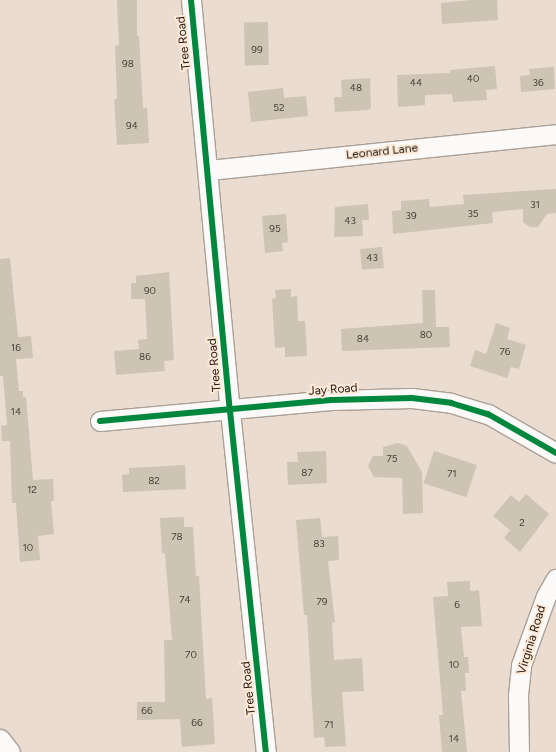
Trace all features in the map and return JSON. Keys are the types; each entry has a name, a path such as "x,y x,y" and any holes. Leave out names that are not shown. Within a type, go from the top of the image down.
{"street":[{"name":"Tree Road","path":"191,0 209,170 230,411 266,752"},
{"name":"Leonard Lane","path":"209,170 556,134"},
{"name":"Jay Road","path":"100,421 380,398 451,403 488,414 556,453"},
{"name":"Virginia Road","path":"519,752 518,695 521,666 546,596 556,579"},
{"path":"0,739 10,752"}],"building":[{"path":"117,0 137,0 137,36 139,36 143,108 147,108 149,143 117,145 114,99 117,99 115,46 119,45"},
{"path":"471,0 497,0 498,20 442,24 441,3"},
{"path":"244,22 268,22 269,65 245,65"},
{"path":"495,66 497,89 486,90 487,100 453,102 452,94 425,95 425,105 398,107 397,75 450,73 450,70"},
{"path":"554,67 555,89 521,92 520,76 530,75 529,69"},
{"path":"370,78 371,108 368,110 335,112 334,97 342,97 341,80"},
{"path":"283,88 284,98 306,96 308,116 251,122 248,92"},
{"path":"556,189 556,213 547,214 538,227 530,227 523,222 523,209 492,212 493,223 393,234 392,211 401,210 401,201 429,199 430,207 464,204 463,195"},
{"path":"368,204 369,220 362,220 363,236 334,237 335,207"},
{"path":"286,214 288,242 282,243 283,251 265,253 262,216"},
{"path":"382,247 384,268 362,270 360,249"},
{"path":"10,258 18,337 31,336 33,358 16,359 19,391 23,391 23,397 26,397 33,480 53,479 54,501 51,501 54,534 38,536 40,560 20,562 16,503 12,503 10,441 2,441 1,426 7,425 3,376 0,376 0,259"},
{"path":"169,272 174,360 164,361 165,371 116,375 114,351 139,349 138,340 147,339 145,299 131,299 131,283 136,283 136,276"},
{"path":"291,289 291,297 297,296 298,321 305,321 307,356 285,357 285,347 275,348 272,299 276,298 275,290"},
{"path":"422,290 435,290 436,327 449,327 450,347 342,351 341,329 423,323"},
{"path":"496,323 510,328 507,339 526,345 519,369 511,367 507,378 470,366 475,350 486,354"},
{"path":"398,443 407,446 422,472 423,513 403,514 402,478 374,477 368,466 373,456 383,456 383,447"},
{"path":"326,451 327,483 288,485 287,462 298,462 297,452"},
{"path":"434,451 477,465 466,497 423,483"},
{"path":"185,465 186,489 123,492 122,475 129,474 129,468"},
{"path":"526,494 549,514 520,552 504,538 510,530 493,516 511,495 519,502"},
{"path":"184,517 184,527 193,527 196,576 199,576 206,699 212,698 215,744 182,747 180,719 137,720 137,702 165,702 164,640 172,640 165,553 162,554 160,518"},
{"path":"320,518 322,537 338,536 339,560 328,561 335,622 332,623 334,660 362,658 364,691 342,692 346,746 325,747 324,737 314,738 307,615 304,615 296,520"},
{"path":"470,581 470,591 479,590 482,626 461,627 464,657 468,657 469,673 465,673 466,691 461,691 467,752 442,752 439,715 443,715 433,597 448,596 447,582"}],"cycle path":[{"path":"191,0 230,411 266,752"},
{"path":"100,421 331,400 412,398 451,403 488,414 556,453"}]}
